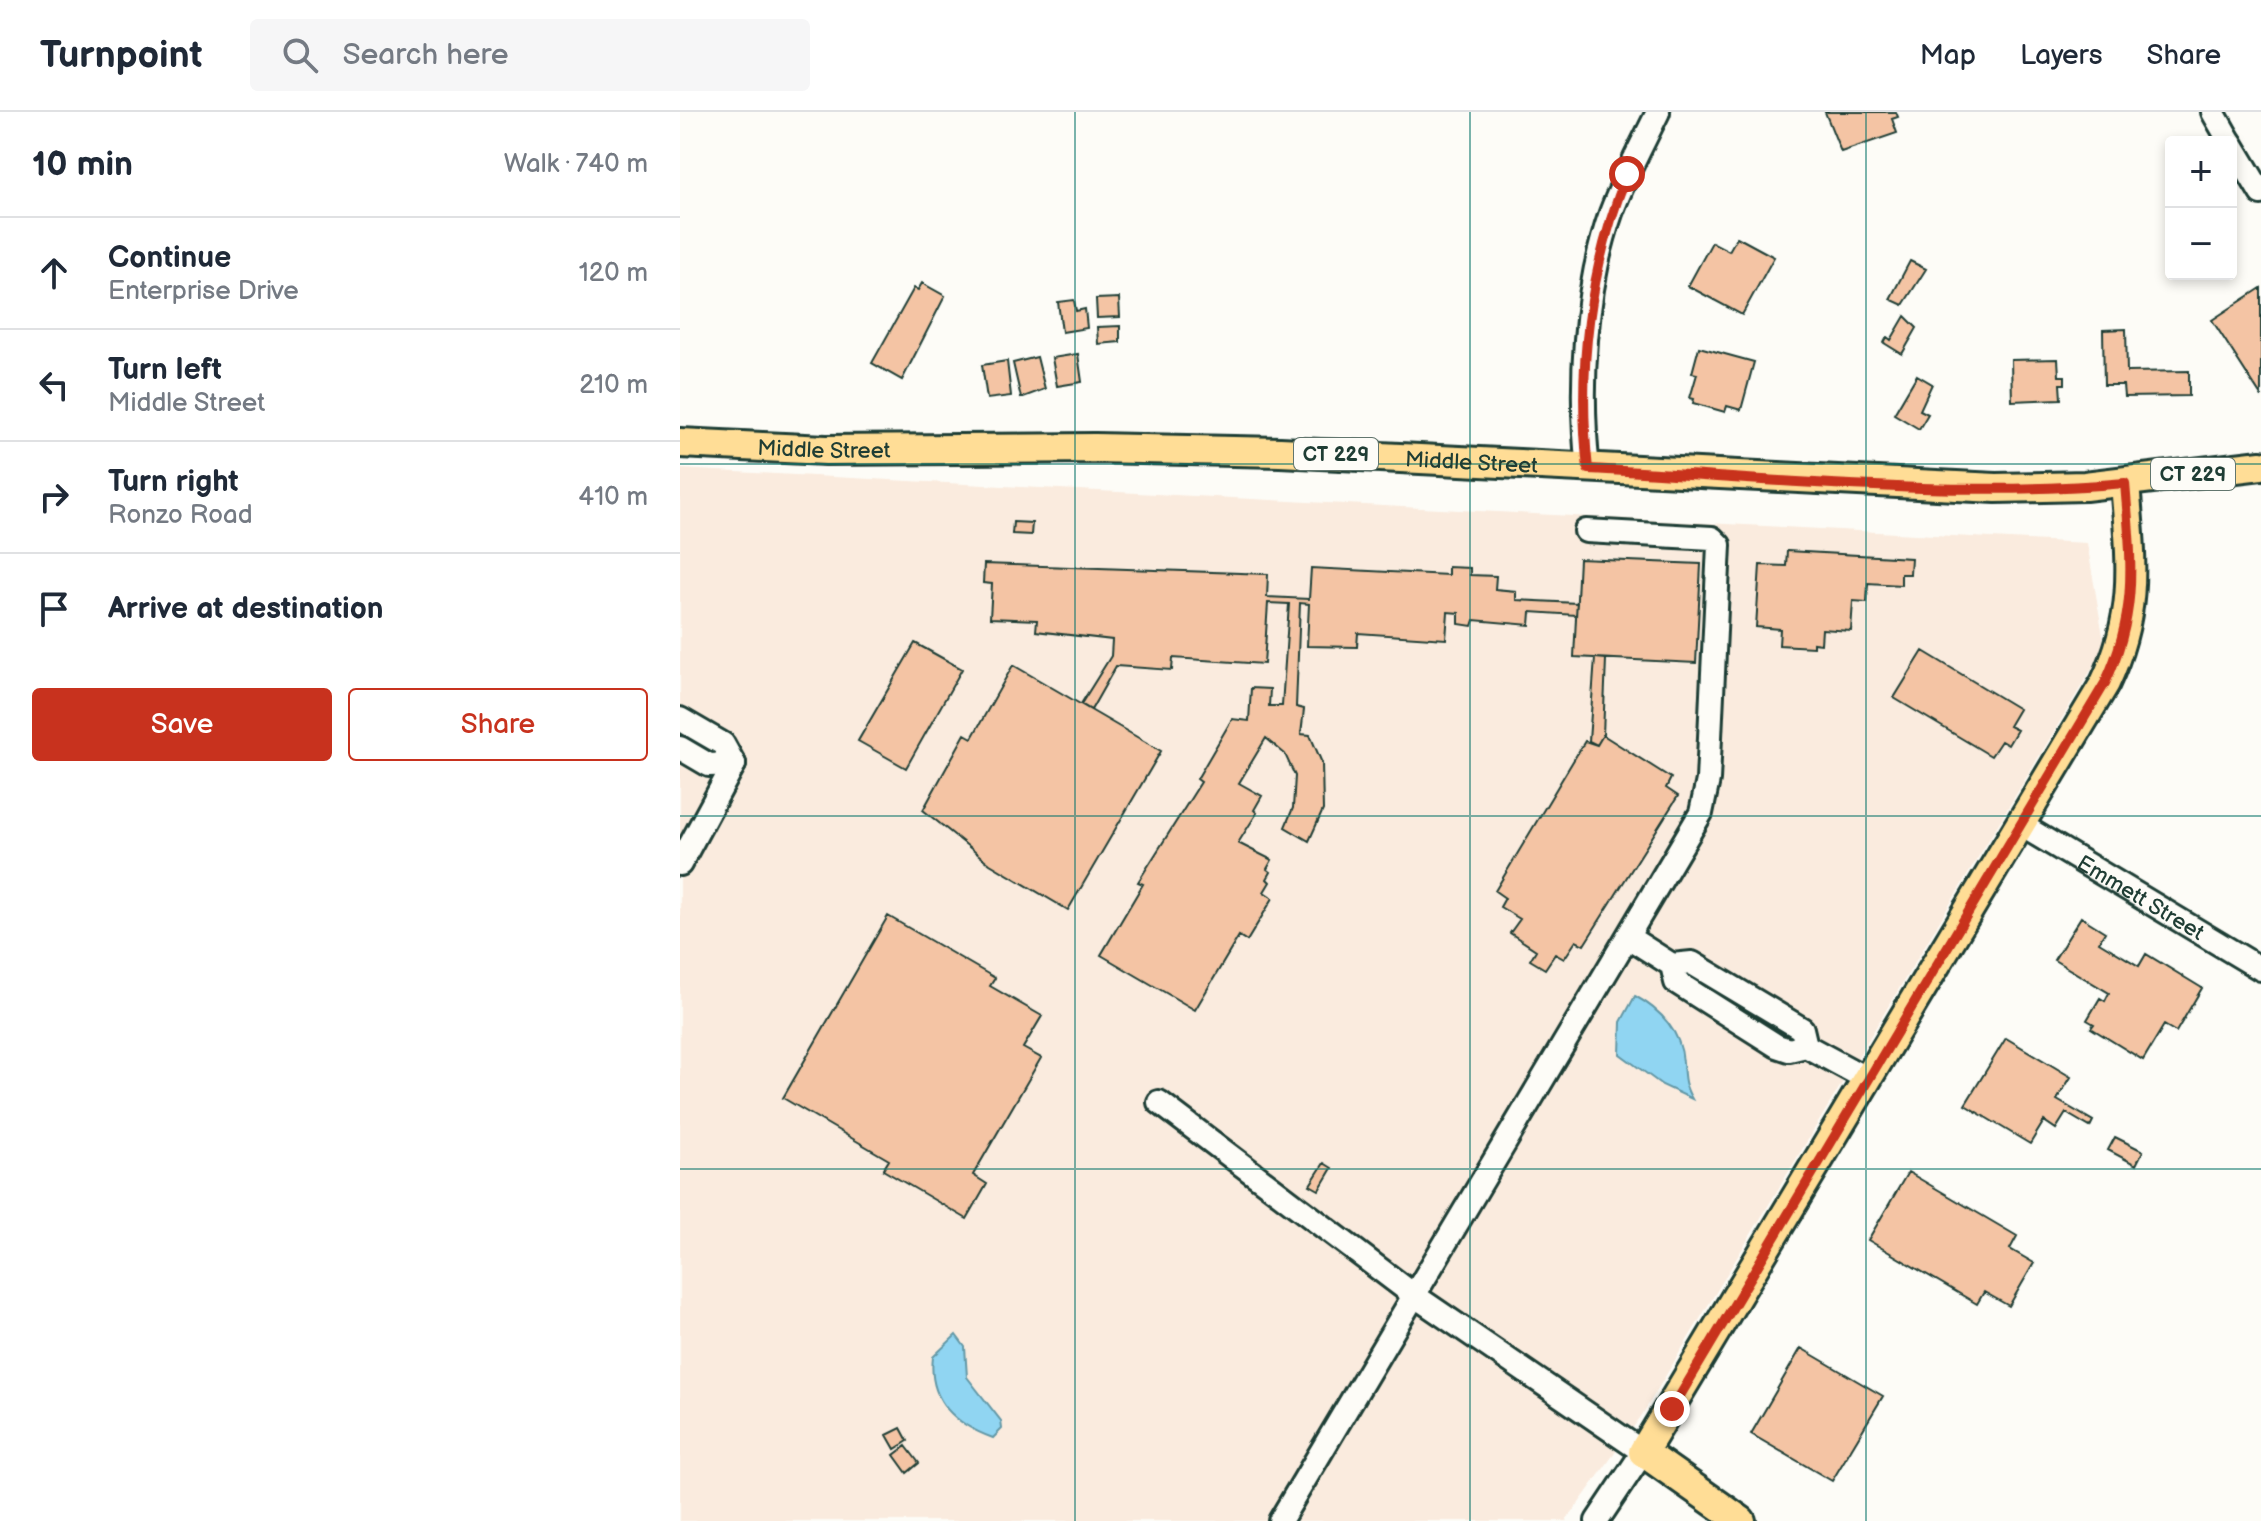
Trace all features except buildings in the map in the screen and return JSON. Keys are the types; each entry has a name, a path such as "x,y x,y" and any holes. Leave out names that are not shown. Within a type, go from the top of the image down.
{"main road":[{"name":"Middle Street","path":"680,443 826,450 1236,450 1946,487 2045,488 2125,483 2261,465"},
{"path":"1741,1521 1643,1452 2105,683 2127,629 2131,571 2125,483"}],"street":[{"path":"1588,469 1584,436 1592,287 1612,211 1658,112"},
{"path":"2213,112 2227,136"},
{"path":"2237,152 2261,193"},
{"path":"1280,1521 1701,813 1708,780 1719,545 1712,538 1586,531"},
{"path":"680,719 723,744 734,764"},
{"path":"680,748 709,765 734,764"},
{"path":"680,864 734,764"},
{"name":"Emmett Street","path":"2021,825 2261,969"},
{"path":"1628,937 1672,965 1692,963 1802,1029 1806,1046 1869,1080"},
{"path":"1159,1102 1415,1296 1643,1452 1597,1521"}],"shaded area":[{"path":"680,469 2087,543 2105,647 1642,1415 1566,1521 680,1521"}],"water":[{"path":"1635,996 1661,1015 1674,1032 1692,1099 1662,1085 1620,1054 1621,1022"},
{"path":"956,1335 965,1347 967,1377 1001,1421 1002,1429 993,1438 966,1425 946,1408 935,1385 933,1357"}],"route":[{"path":"1627,174 1612,211 1592,287 1584,436 1588,469 1946,487 2045,488 2125,483 2131,571 2127,629 2105,683 1672,1409"}]}
